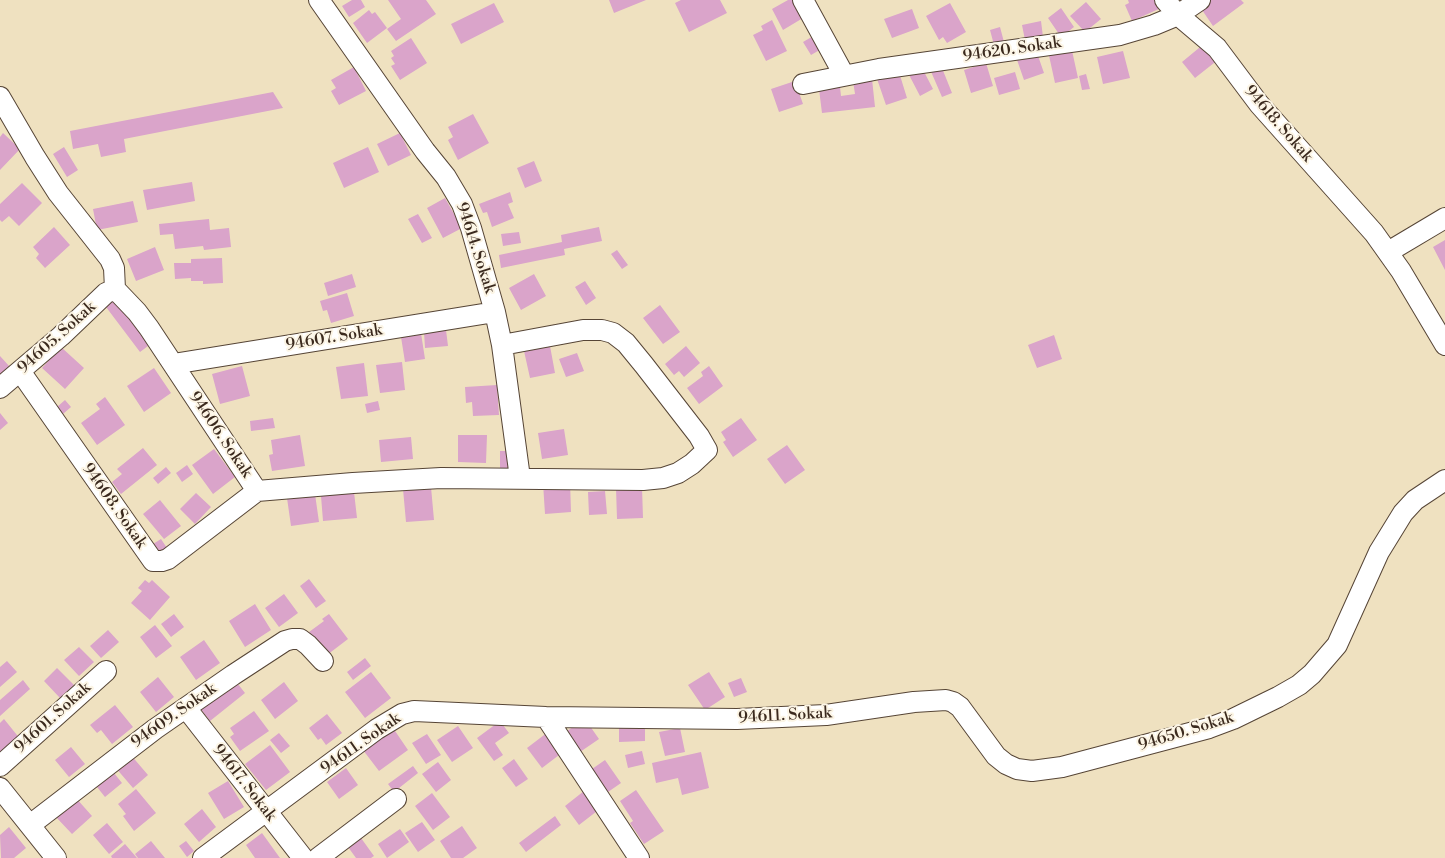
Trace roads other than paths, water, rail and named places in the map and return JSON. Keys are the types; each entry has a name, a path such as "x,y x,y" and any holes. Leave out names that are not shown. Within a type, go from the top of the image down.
{"street":[{"name":"94614. Sokak","path":"319,0 453,188 471,228 496,312 520,478"},
{"path":"803,0 844,75"},
{"name":"94618. Sokak","path":"1165,0 1178,15 1217,48 1259,104 1374,233 1402,271 1445,345"},
{"name":"94620. Sokak","path":"804,84 879,69 1120,34 1154,25 1178,15 1200,0"},
{"path":"0,97 58,193 110,259 114,268 115,289"},
{"path":"1388,252 1445,218"},
{"name":"94606. Sokak","path":"115,289 137,312 257,491 402,480 520,478 610,480 663,478 678,473 692,464 707,450 699,436 644,365 626,343 613,333 602,330 583,330 502,345"},
{"name":"94605. Sokak","path":"0,388 79,320 102,297 115,289"},
{"name":"94607. Sokak","path":"173,364 496,312"},
{"name":"94608. Sokak","path":"20,371 154,561 168,559 257,491"},
{"name":"94650. Sokak","path":"996,756 1006,764 1017,769 1032,771 1062,767 1217,725 1255,709 1299,685 1312,674 1337,645 1379,552 1403,513 1416,500 1445,480"},
{"name":"94609. Sokak","path":"30,825 135,744 285,641 300,639 323,661"},
{"name":"94601. Sokak","path":"0,766 106,671"},
{"name":"94611. Sokak","path":"203,858 377,730 402,714 414,711 546,717 737,719 826,715 914,702 946,700 960,707 996,756"},
{"name":"94617. Sokak","path":"186,708 302,858"},
{"path":"546,717 639,858"},
{"path":"318,858 396,799"},
{"path":"4,800 30,825 56,858"}]}
